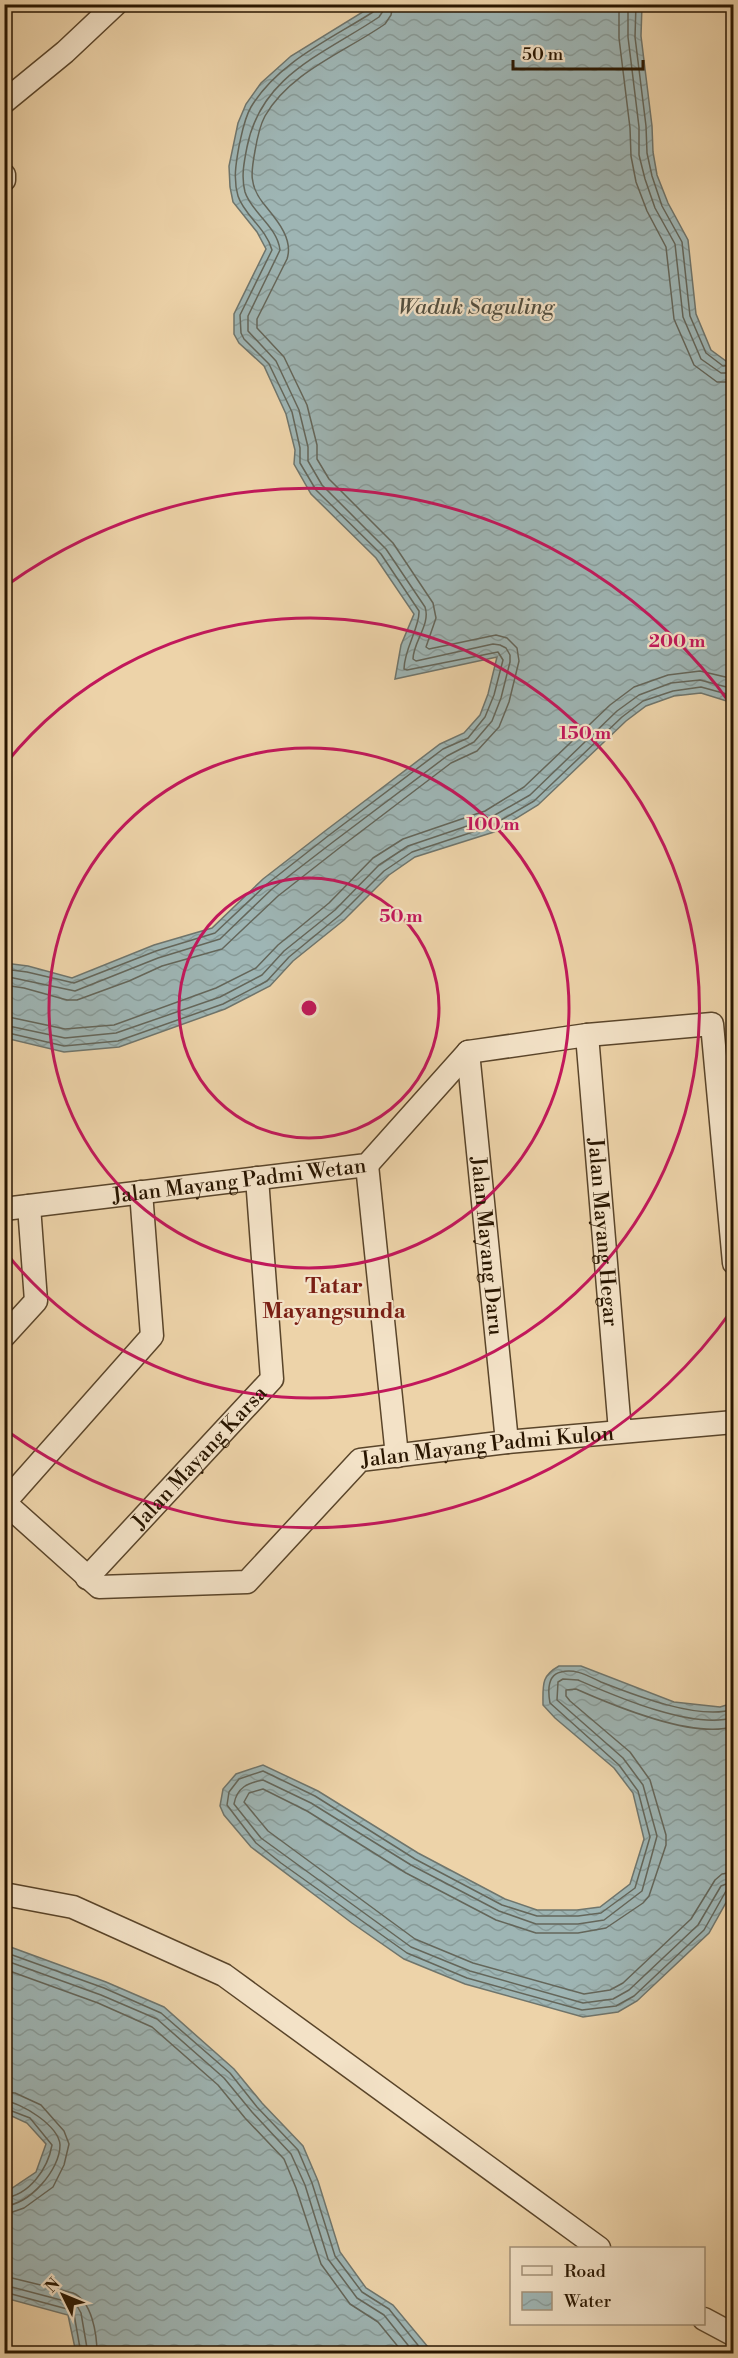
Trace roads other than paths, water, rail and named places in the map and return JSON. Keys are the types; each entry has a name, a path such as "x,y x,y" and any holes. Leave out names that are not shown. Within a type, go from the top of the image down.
{"street":[{"path":"7,94 65,52 116,4"},
{"path":"4,175 4,180"},
{"path":"468,1052 586,1035 712,1023 734,1263"},
{"name":"Jalan Mayang Hegar","path":"586,1035 620,1431"},
{"name":"Jalan Mayang Padmi Wetan","path":"4,1209 367,1164 468,1052"},
{"name":"Jalan Mayang Daru","path":"468,1052 507,1442"},
{"path":"367,1164 397,1456"},
{"name":"Jalan Mayang Karsa","path":"87,1578 272,1379 257,1178"},
{"path":"5,1502 152,1336 141,1192"},
{"path":"4,1336 36,1301 29,1206"},
{"name":"Jalan Mayang Padmi Kulon","path":"5,1502 99,1587 247,1582 360,1460 507,1442 734,1422"},
{"path":"4,1894 73,1907 224,1975 598,2247"},
{"path":"705,2320 734,2335"}],"water":[{"name":"Waduk Saguling","path":"374,5 642,5 641,36 657,175 668,203 688,240 696,314 711,350 726,361 733,359 733,703 701,693 674,696 646,706 626,721 538,805 494,832 415,857 389,875 344,920 293,961 270,986 225,1009 119,1047 64,1052 5,1038 5,963 28,966 72,978 154,945 212,928 263,879 325,831 440,744 464,733 480,715 488,694 497,657 395,679 401,645 414,614 376,558 311,494 294,464 295,450 286,414 264,366 239,343 234,334 234,314 266,249 257,232 233,202 230,187 229,166 238,123 246,104 261,83 291,56"},
{"path":"559,1666 581,1666 674,1702 720,1707 733,1703 733,1890 709,1933 637,2001 618,2012 583,2017 465,1984 404,1959 251,1847 224,1815 220,1806 223,1789 236,1774 263,1765 318,1791 418,1853 505,1899 537,1910 577,1910 600,1907 630,1884 644,1839 633,1793 614,1768 543,1705 546,1677"},
{"path":"5,1945 106,1982 164,2007 234,2069 262,2103 303,2146 318,2181 340,2252 366,2288 393,2305 433,2353 76,2353 68,2315 5,2298 5,2193 36,2172 46,2144 27,2123 5,2113"}],"district":[{"name":"Tatar Mayangsunda","path":"334,1298"}]}
